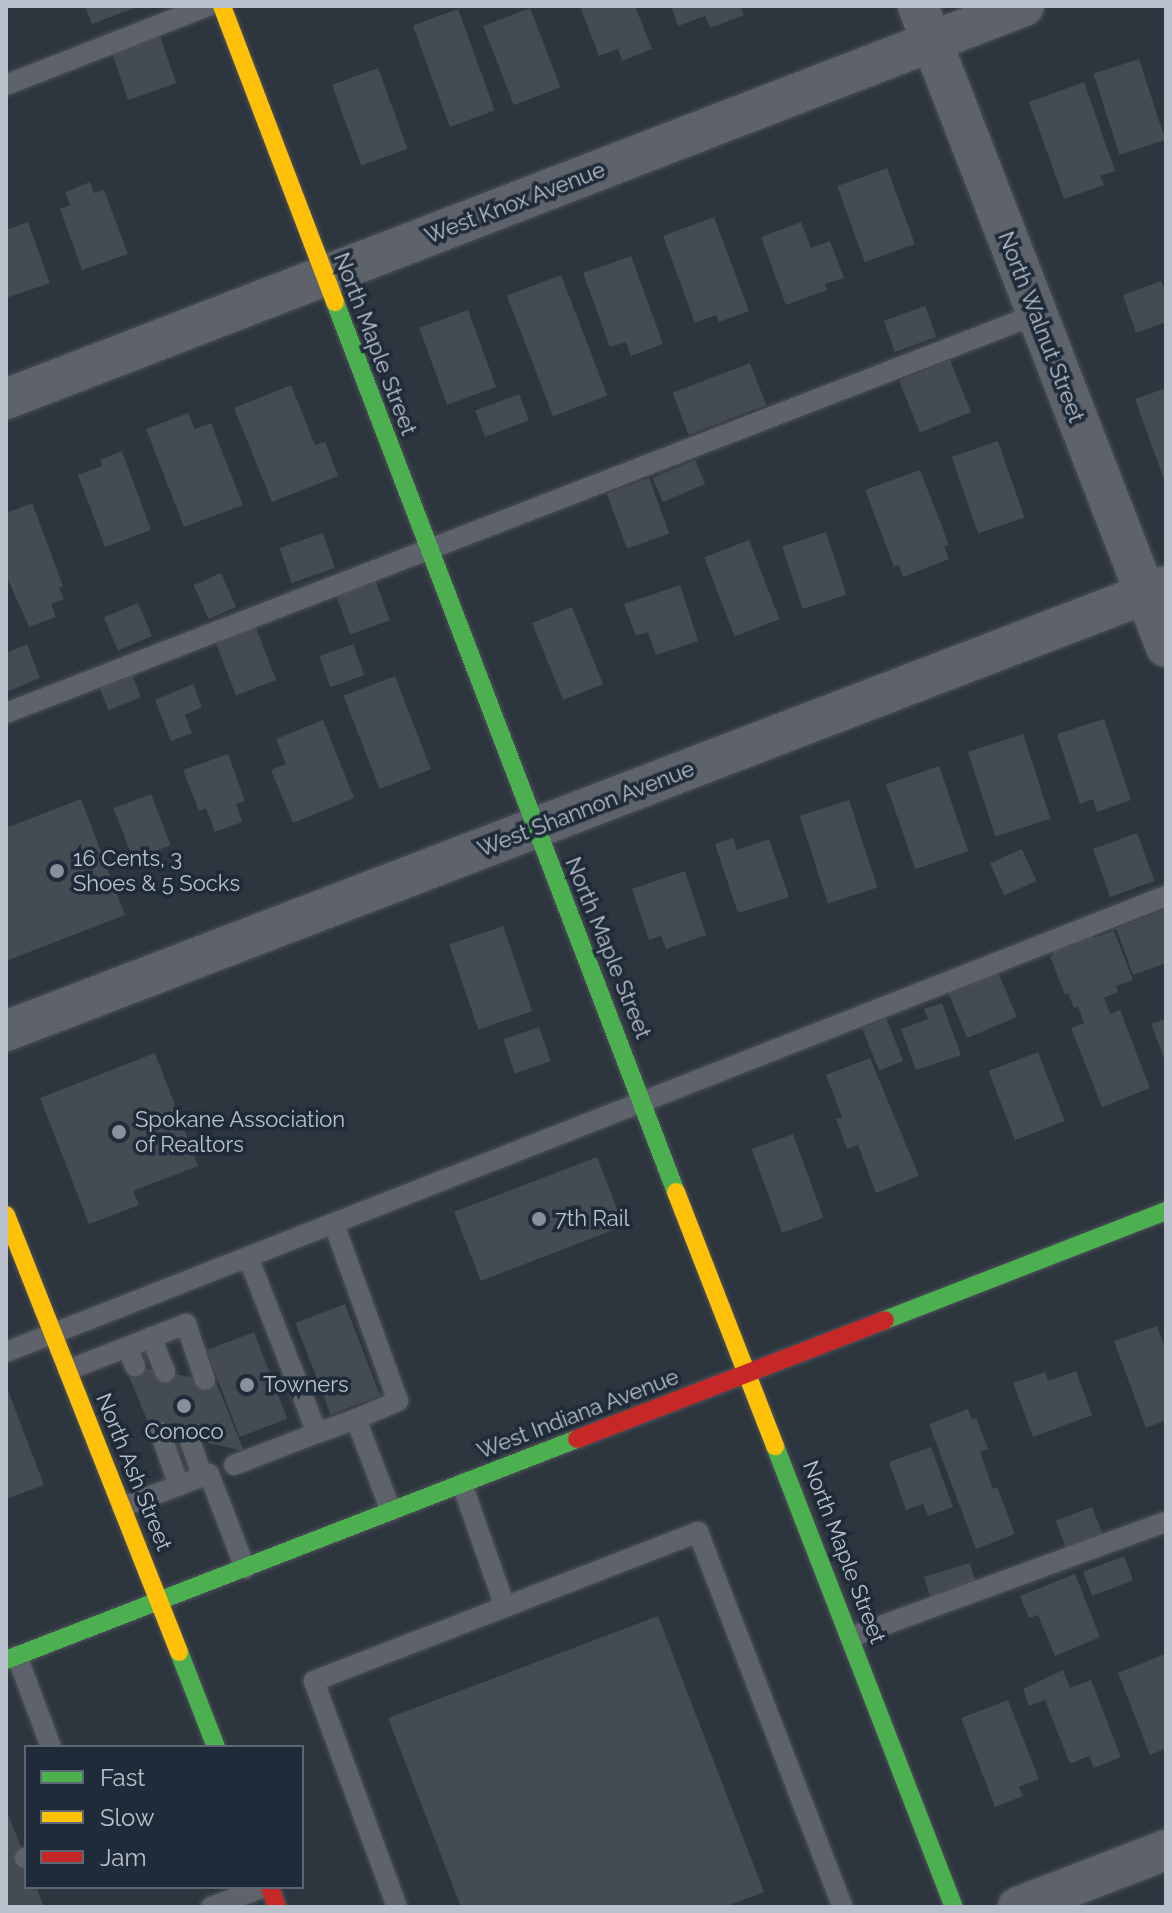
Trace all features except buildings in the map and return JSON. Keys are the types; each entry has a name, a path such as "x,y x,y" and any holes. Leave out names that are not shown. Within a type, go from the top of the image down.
{"main road":[{"name":"North Maple Street","path":"222,6 428,551 954,1907"},
{"name":"West Indiana Avenue","path":"12,1658 1166,1211"},
{"name":"North Ash Street","path":"6,1215 215,1745"},
{"path":"268,1889 277,1907"}],"street":[{"name":"West Knox Avenue","path":"6,399 323,278 925,24 1024,6"},
{"name":"North Walnut Street","path":"925,24 1035,315 1156,590 1166,647"},
{"name":"West Shannon Avenue","path":"6,1031 1156,590"},
{"path":"1018,1907 1166,1850"}],"lane":[{"path":"6,85 208,6"},
{"path":"6,713 1035,315"},
{"path":"6,1352 1166,896"},
{"path":"122,1507 206,1476 231,1456 317,1433 398,1401 334,1224"},
{"path":"248,1257 317,1433"},
{"path":"68,1370 131,1356 151,1337 186,1324 205,1380"},
{"path":"151,1337 165,1372"},
{"path":"356,1419 391,1511"},
{"path":"160,1432 179,1486"},
{"path":"189,1438 245,1568"},
{"path":"462,1484 505,1607"},
{"path":"851,1637 1166,1522"},
{"path":"397,1907 314,1681 698,1532 843,1907"},
{"path":"12,1658 50,1745"},
{"path":"211,1907 261,1889"}],"traffic: fast":[{"path":"335,302 676,1192"},
{"path":"885,1320 1166,1211"},
{"path":"6,1660 577,1439"},
{"path":"775,1446 954,1907"},
{"path":"179,1652 215,1745"}],"traffic: slow":[{"path":"222,6 335,302"},
{"path":"676,1192 775,1446"},
{"path":"6,1215 179,1652"}],"traffic: jam":[{"path":"577,1439 885,1320"},
{"path":"271,1889 277,1907"}],"place":[{"name":"16 Cents, 3 Shoes & 5 Socks","path":"57,871"},
{"name":"Spokane Association of Realtors","path":"119,1132"},
{"name":"7th Rail","path":"539,1219"},
{"name":"Towners","path":"247,1385"},
{"name":"Conoco","path":"184,1406"}]}
